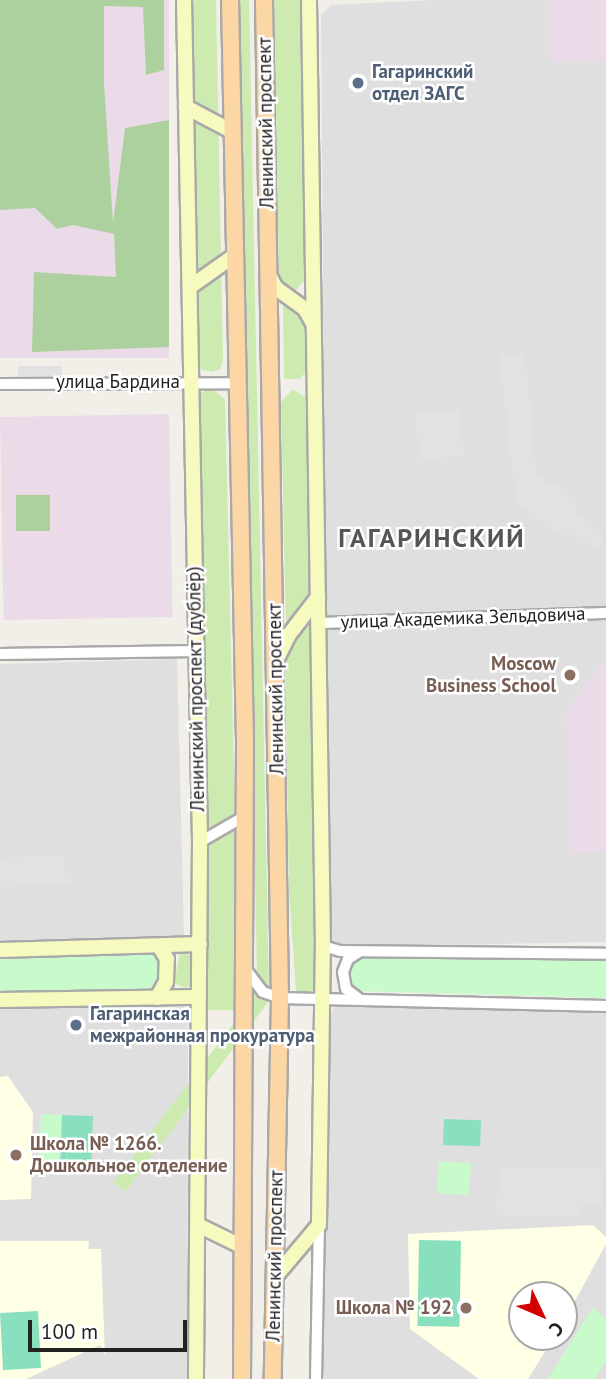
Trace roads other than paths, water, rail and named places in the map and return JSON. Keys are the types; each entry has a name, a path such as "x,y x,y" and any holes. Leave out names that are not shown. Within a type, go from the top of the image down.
{"main road":[{"name":"Ленинский проспект","path":"230,0 245,816 242,1379"},
{"name":"Ленинский проспект","path":"264,0 280,998 272,1379"}],"street":[{"name":"Ленинский проспект (дублёр)","path":"184,0 200,842 196,1379"},
{"path":"309,0 323,946 316,1379"},
{"path":"186,107 233,132"},
{"path":"190,287 235,256"},
{"path":"269,275 276,288 305,309 314,326"},
{"name":"улица Бардина","path":"0,384 237,383"},
{"path":"276,663 282,645 313,608 319,593"},
{"name":"улица Академика Зельдовича","path":"320,623 606,612"},
{"path":"0,654 196,651"},
{"path":"200,842 245,816"},
{"path":"0,950 200,944"},
{"path":"157,998 166,982 167,959 159,946"},
{"path":"323,946 359,952 606,954"},
{"path":"359,952 351,955 343,972 346,989 359,999"},
{"path":"245,967 255,986 280,998 606,1006"},
{"path":"0,1000 199,997"},
{"path":"198,1225 243,1247"},
{"path":"275,1277 318,1225"}],"place":[{"name":"Гагаринский отдел ЗАГС","path":"358,83"},
{"name":"Moscow Business School","path":"570,675"},
{"name":"Гагаринская межрайонная прокуратура","path":"76,1025"},
{"name":"Школа № 1266. Дошкольное отделение","path":"16,1155"},
{"name":"Школа № 192","path":"466,1308"}],"district":[{"name":"ГАГАРИНСКИЙ","path":"432,538"}]}
